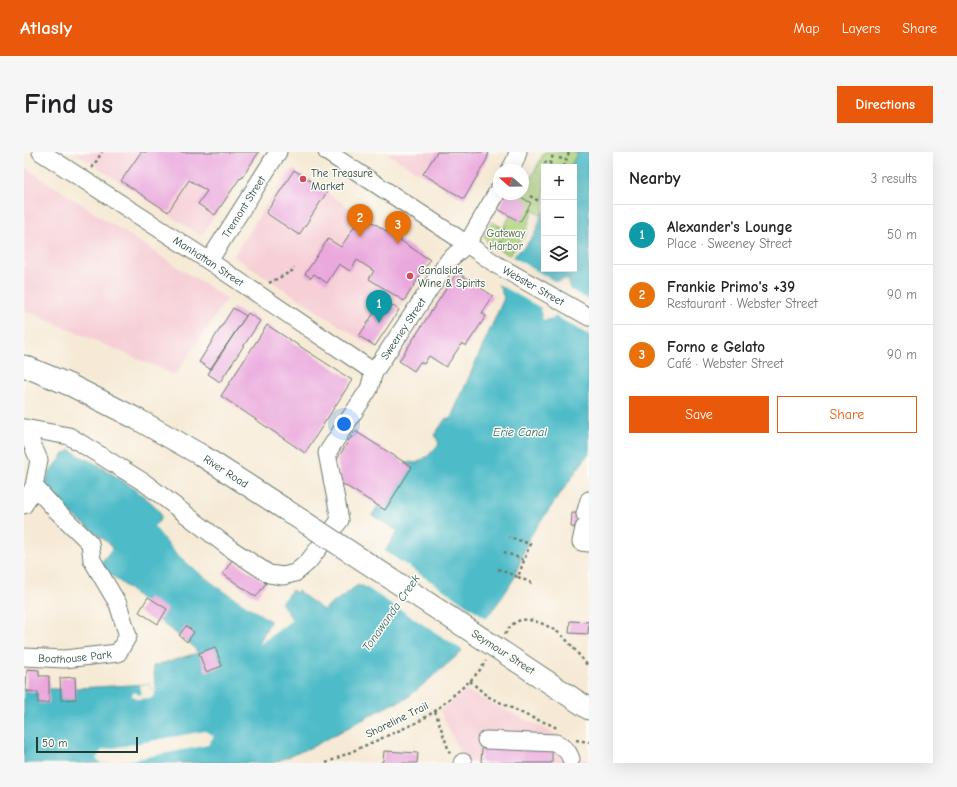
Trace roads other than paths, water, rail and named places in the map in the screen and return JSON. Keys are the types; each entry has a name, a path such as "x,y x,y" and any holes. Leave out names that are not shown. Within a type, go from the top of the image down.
{"main road":[{"name":"River Road","path":"24,366 70,385 137,419 201,455 416,595"},
{"name":"Seymour Street","path":"416,595 589,709"}],"street":[{"name":"Manhattan Street","path":"41,152 374,372"},
{"name":"Tremont Street","path":"208,262 278,152"},
{"name":"Webster Street","path":"327,152 467,244 497,259 585,315"},
{"path":"513,164 518,152"},
{"name":"Sweeney Street","path":"24,428 68,436 145,483 231,549 269,574 283,576 295,573 308,562 340,520 327,453 369,389 374,372 448,260 467,244 493,199"},
{"path":"24,428 39,460 34,486 24,505"},
{"name":"Boathouse Park","path":"24,657 64,659 118,653 128,636 118,604 92,560 90,543 34,486"},
{"path":"486,740 556,743 569,753 571,759"}],"water":[{"name":"Erie Canal","path":"578,152 589,152 589,453 529,538 513,580 503,596 459,654 406,699 388,706 314,746 273,763 24,763 24,689 59,689 149,684 150,689 156,689 153,666 198,653 191,644 163,624 145,602 102,567 100,564 113,548 57,503 45,484 49,474 63,455 71,450 77,455 98,465 112,474 153,504 161,516 160,520 155,526 174,551 193,568 221,589 271,621 259,643 292,620 281,603 292,590 296,593 298,591 323,610 358,585 362,587 398,531 372,515 407,462 416,463 428,456 439,444 435,434 446,418 450,420 504,298 498,283 515,254 525,247 537,230 541,215 541,272 577,272 577,164 572,164","holes":["567,279 571,290 554,318 543,320 540,310 556,282"]}],"place":[{"name":"The Treasure Market","path":"303,179"},
{"name":"Frankie Primo's +39","path":"360,237"},
{"name":"Forno e Gelato","path":"398,244"},
{"name":"Canalside Wine & Spirits","path":"410,276"},
{"name":"Alexander's Lounge","path":"379,323"}],"park label":[{"name":"Gateway Harbor","path":"506,239"}],"water label":[{"name":"Tonawanda Creek","path":"391,613"}]}
